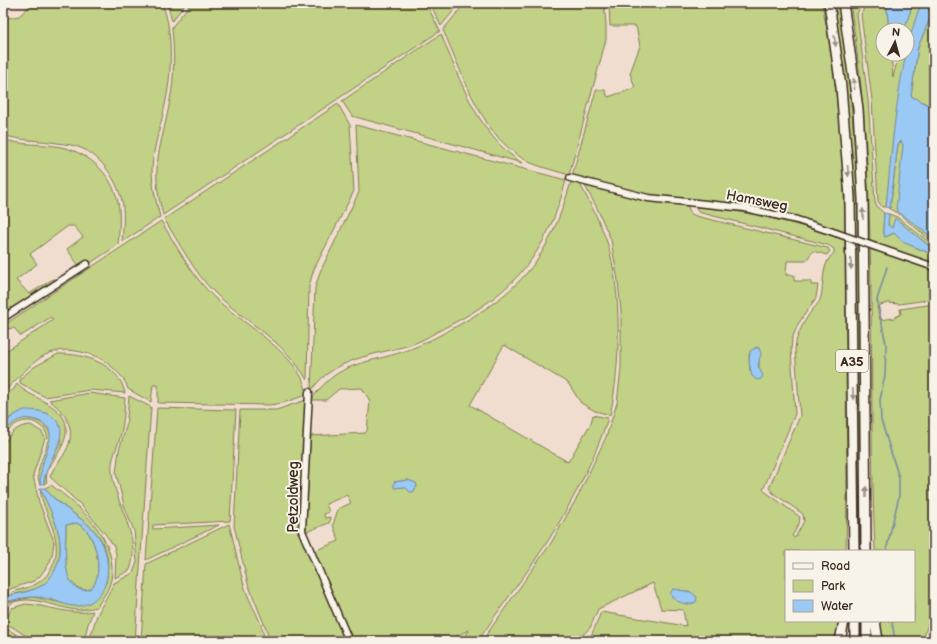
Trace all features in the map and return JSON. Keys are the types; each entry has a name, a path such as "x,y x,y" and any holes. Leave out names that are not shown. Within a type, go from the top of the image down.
{"highway":[{"name":"A35","path":"828,3 841,87 850,197 854,550"},
{"name":"A35","path":"843,3 858,109 863,199 867,550"},
{"name":"A35","path":"850,550 854,525"},
{"path":"840,641 844,622"},
{"path":"855,622 855,641"},
{"path":"867,622 867,641"},
{"path":"875,622 878,641"}],"street":[{"name":"Hamsweg","path":"570,178 648,198 745,208 797,220 934,267"},
{"path":"3,318 87,264"},
{"name":"Petzoldweg","path":"309,392 303,534 349,641"}],"green space":[{"path":"162,3 166,13 170,38 168,89 154,152 152,169 153,187 160,217 122,242 123,206 121,197 114,180 103,164 89,152 72,145 3,135 3,14 9,18 19,16 32,4"},
{"path":"167,3 186,3 172,21"},
{"path":"191,3 426,3 440,31 163,215 157,183 157,169 158,156 173,82 174,54 172,27"},
{"path":"430,3 460,3 441,26"},
{"path":"465,3 604,3 606,40 569,175 531,163 514,153 487,123 476,105 443,30"},
{"path":"609,3 822,3 832,60 839,118 845,234 785,215 655,197 572,176 596,90 605,90 608,97 635,88 630,73 640,46 636,26 610,26"},
{"path":"833,3 838,3 845,48 857,184 864,550 859,550 854,228 848,115"},
{"path":"850,3 862,3 857,14 868,100 875,202 877,207 884,213 883,229 885,237 894,233 903,242 934,255 934,265 886,248 887,254 934,270 934,299 899,304 888,303 877,306 880,320 894,318 901,314 900,309 934,304 934,603 923,641 881,641 878,622 915,622 915,550 875,550 869,208 859,71"},
{"path":"866,3 889,3 887,8 888,22 875,22 875,62 892,62 893,77 897,62 906,62 896,116 886,207 882,207 878,201 872,100 861,15"},
{"path":"913,3 921,3 915,24 915,22 907,22"},
{"path":"929,3 934,3 934,108 911,96 918,47 931,16 928,8"},
{"path":"441,34 463,88 482,122 493,138 522,163 352,116 342,101"},
{"path":"338,104 350,125 354,191 314,269 309,286 307,380 288,354 226,303 207,285 164,219"},
{"path":"356,125 566,180 549,229 538,249 525,268 510,284 492,299 471,313 420,341 356,359 331,371 320,380 311,391 315,288 320,272 359,192"},
{"path":"3,139 17,143 46,145 72,150 82,155 100,168 107,177 117,197 119,208 119,231 118,245 81,269 67,249 83,237 74,226 68,226 30,254 37,264 16,280 29,294 53,279 60,280 3,320"},
{"path":"902,141 900,212 934,239 934,243 899,214 888,208 890,208 898,144"},
{"path":"571,182 580,184 601,227 612,261 617,305 618,352 614,396 610,415 595,411 581,403 568,383 504,345 470,405 568,462 591,423 593,415 608,418 582,481 548,541 478,641 463,641 469,630 446,641 352,641 314,551 339,541 333,525 338,509 351,503 347,495 326,504 329,512 324,514 325,518 330,517 331,519 329,523 306,532 310,436 365,433 367,431 370,401 362,388 339,389 326,400 311,400 321,387 332,377 342,371 365,362 412,349 425,343 481,312 500,298 531,268 543,250 563,208","holes":["408,480 416,483 417,486 413,492 405,487 400,487 394,482"]},
{"path":"585,186 645,201 687,205 691,214 696,216 828,248 830,251 827,255 813,251 806,261 787,261 786,275 794,275 794,281 811,281 811,285 818,285 816,298 798,324 792,339 791,349 795,414 763,490 800,517 799,524 792,536 795,538 804,521 803,514 773,493 769,488 800,416 795,349 797,338 806,319 820,300 825,269 834,253 834,249 828,245 698,212 696,208 700,206 737,211 791,223 845,240 846,550 785,550 785,622 841,622 837,641 583,641 592,634 601,612 686,626 683,610 661,609 653,583 598,609 590,628 576,641 482,641 551,543 578,496 606,437 617,403 621,368 621,312 618,281 611,240 597,208","holes":["756,347 759,348 759,369 750,371 749,354","679,590 690,592 689,604 681,602"]},
{"path":"889,214 897,217 934,246 934,250 896,219 892,228 888,225"},
{"path":"161,221 189,267 202,284 220,302 282,353 303,381 306,395 283,403 270,405 158,403 158,385 153,385 151,402 128,389 120,374 98,357 67,350 56,351 37,360 3,392 3,353 53,320 51,317 21,336 14,328 7,329 4,325"},
{"path":"58,354 79,356 99,362 116,375 125,393 90,390 45,397 20,383 20,379 34,367"},
{"path":"17,384 22,389 52,406 64,418 66,435 64,443 48,470 47,482 44,484 46,471 61,442 55,419 42,412 28,411 15,415 3,424 3,397 14,389"},
{"path":"90,393 125,398 122,430 113,458 112,472 114,484 127,521 133,545 133,558 130,570 115,578 116,554 114,546 81,505 50,477 54,468 68,448 70,432 66,418 62,412 49,400"},
{"path":"129,396 151,407 135,641 89,641 97,615 114,583 133,573 137,562 134,531 124,505 116,473 119,450 126,427"},
{"path":"306,400 301,527 347,641 268,641 267,631 248,584 234,526 240,410 276,410"},
{"path":"157,408 236,410 230,521 153,525 153,529 219,525 146,560"},
{"path":"22,418 40,422 46,427 51,435 50,446 43,463 40,484 38,476 39,468 47,445 45,431 35,423 24,421 13,426 3,439 3,434 12,423"},
{"path":"31,425 42,432 45,438 33,475 39,502 54,542 52,556 49,564 40,576 34,581 10,589 8,591 9,596 3,597 3,445 8,437 18,428"},
{"path":"51,485 74,503 85,514 95,525 103,538 109,551 112,565 110,584 97,607 78,610 38,601 22,600 10,604 3,617 3,603 33,597 76,606 106,583 108,565 106,551 101,539 93,529 49,493 45,488"},
{"path":"40,488 54,518 60,539 59,560 52,575 38,588 12,595 12,592 36,584 44,578 53,565 56,557 56,541 54,532 43,502"},
{"path":"76,523 84,528 91,537 98,562 98,574 95,583 90,589 81,589 75,586 68,577 66,559 66,525"},
{"path":"229,524 246,592 262,626 264,641 141,641 146,564"},
{"path":"25,604 76,612 93,611 84,641 34,641 11,626 3,625 12,608"},
{"path":"3,629 9,630 27,641 3,641"}],"water":[{"path":"889,3 913,3 907,22 888,22 887,8"},
{"path":"921,3 929,3 928,8 931,16 918,47 911,96 934,108 934,239 896,210 903,145 901,141 898,144 890,208 886,207 901,78 904,62 915,62 915,22"},
{"path":"884,213 889,214 888,225 892,228 895,218 934,250 934,255 903,242 894,233 885,237 883,229"},
{"path":"758,347 761,353 758,366 763,376 761,379 757,380 752,376 749,363 750,351"},
{"path":"24,410 46,413 53,417 60,426 61,434 59,442 48,467 44,484 40,484 41,474 50,436 46,425 31,419 22,419 12,424 3,434 3,424"},
{"path":"408,480 416,483 417,486 413,492 410,492 405,487 394,488 394,482"},
{"path":"40,488 45,488 62,505 90,527 98,536 104,547 107,560 106,581 100,594 94,600 86,604 74,606 40,597 29,597 3,603 3,597 41,586 47,581 55,570 59,560 60,539 54,518","holes":["76,523 84,528 91,537 96,549 98,562 97,575 94,584 88,590 75,587 71,581 67,569 66,556 66,525"]},
{"path":"673,589 691,592 697,597 696,602 686,604 678,601 670,594"}],"waterway":[{"path":"886,550 899,496 899,478 881,420 880,400 885,375 886,344 877,300 887,267"},
{"path":"892,622 895,641"}]}
